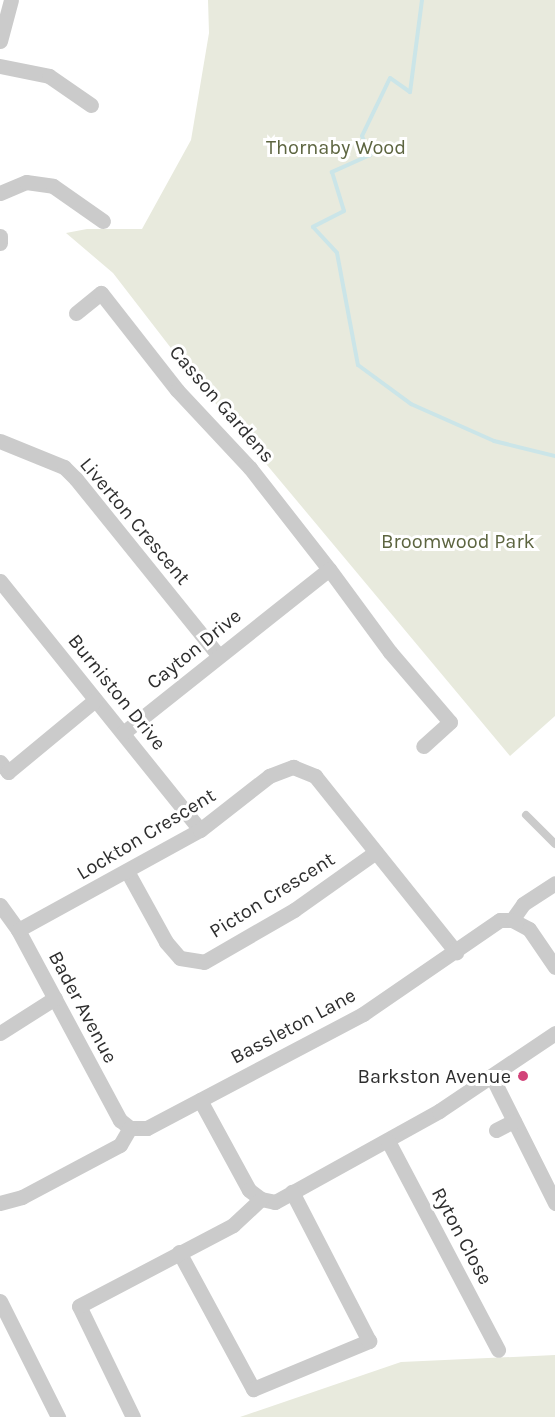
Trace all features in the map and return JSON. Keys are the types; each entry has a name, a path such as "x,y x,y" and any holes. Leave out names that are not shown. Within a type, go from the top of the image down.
{"street":[{"path":"0,41 10,0"},
{"path":"0,66 49,76 91,105"},
{"path":"0,193 26,182 53,186 104,221"},
{"path":"0,236 0,243"},
{"name":"Casson Gardens","path":"76,313 101,293 177,390 250,468 390,652 450,722 423,746"},
{"name":"Liverton Crescent","path":"0,441 64,467 218,655"},
{"name":"Cayton Drive","path":"123,734 218,655 329,569"},
{"name":"Burniston Drive","path":"0,580 200,830"},
{"path":"0,762 8,772 95,700"},
{"name":"Lockton Crescent","path":"18,930 200,830 268,776 293,767 315,776 456,952"},
{"name":"Picton Crescent","path":"127,872 166,942 180,958 204,962 294,910 376,852"},
{"name":"Bassleton Lane","path":"130,1128 147,1128 363,1014 500,920 512,920 523,904 555,883"},
{"name":"Bader Avenue","path":"0,905 18,930 120,1120 130,1128"},
{"path":"512,920 529,929 555,967"},
{"path":"0,1033 55,998"},
{"path":"200,1100 249,1190 261,1199 275,1202 388,1141 492,1077 555,1033"},
{"path":"492,1077 555,1203"},
{"path":"496,1130 514,1121"},
{"path":"11,1199 38,1180 120,1146 130,1128"},
{"name":"Ryton Close","path":"388,1141 498,1350"},
{"path":"179,1252 253,1389 369,1341 292,1192"},
{"path":"133,1417 79,1306 232,1225 261,1199"},
{"path":"0,1301 58,1417"}],"lane":[{"path":"526,816 555,844"}],"green space":[{"path":"208,0 555,0 555,716 510,756 191,374 113,273 66,233 87,229 142,229 191,140 209,33"},
{"path":"555,1355 555,1417 240,1417 401,1362"}],"waterway":[{"path":"422,0 410,92 390,78 362,136 370,155 332,172 344,211 313,227 337,253 358,365 411,404 494,441 555,456"}],"place":[{"name":"Barkston Avenue","path":"523,1076"}],"park label":[{"name":"Thornaby Wood","path":"336,147"},
{"name":"Broomwood Park","path":"458,541"}]}
